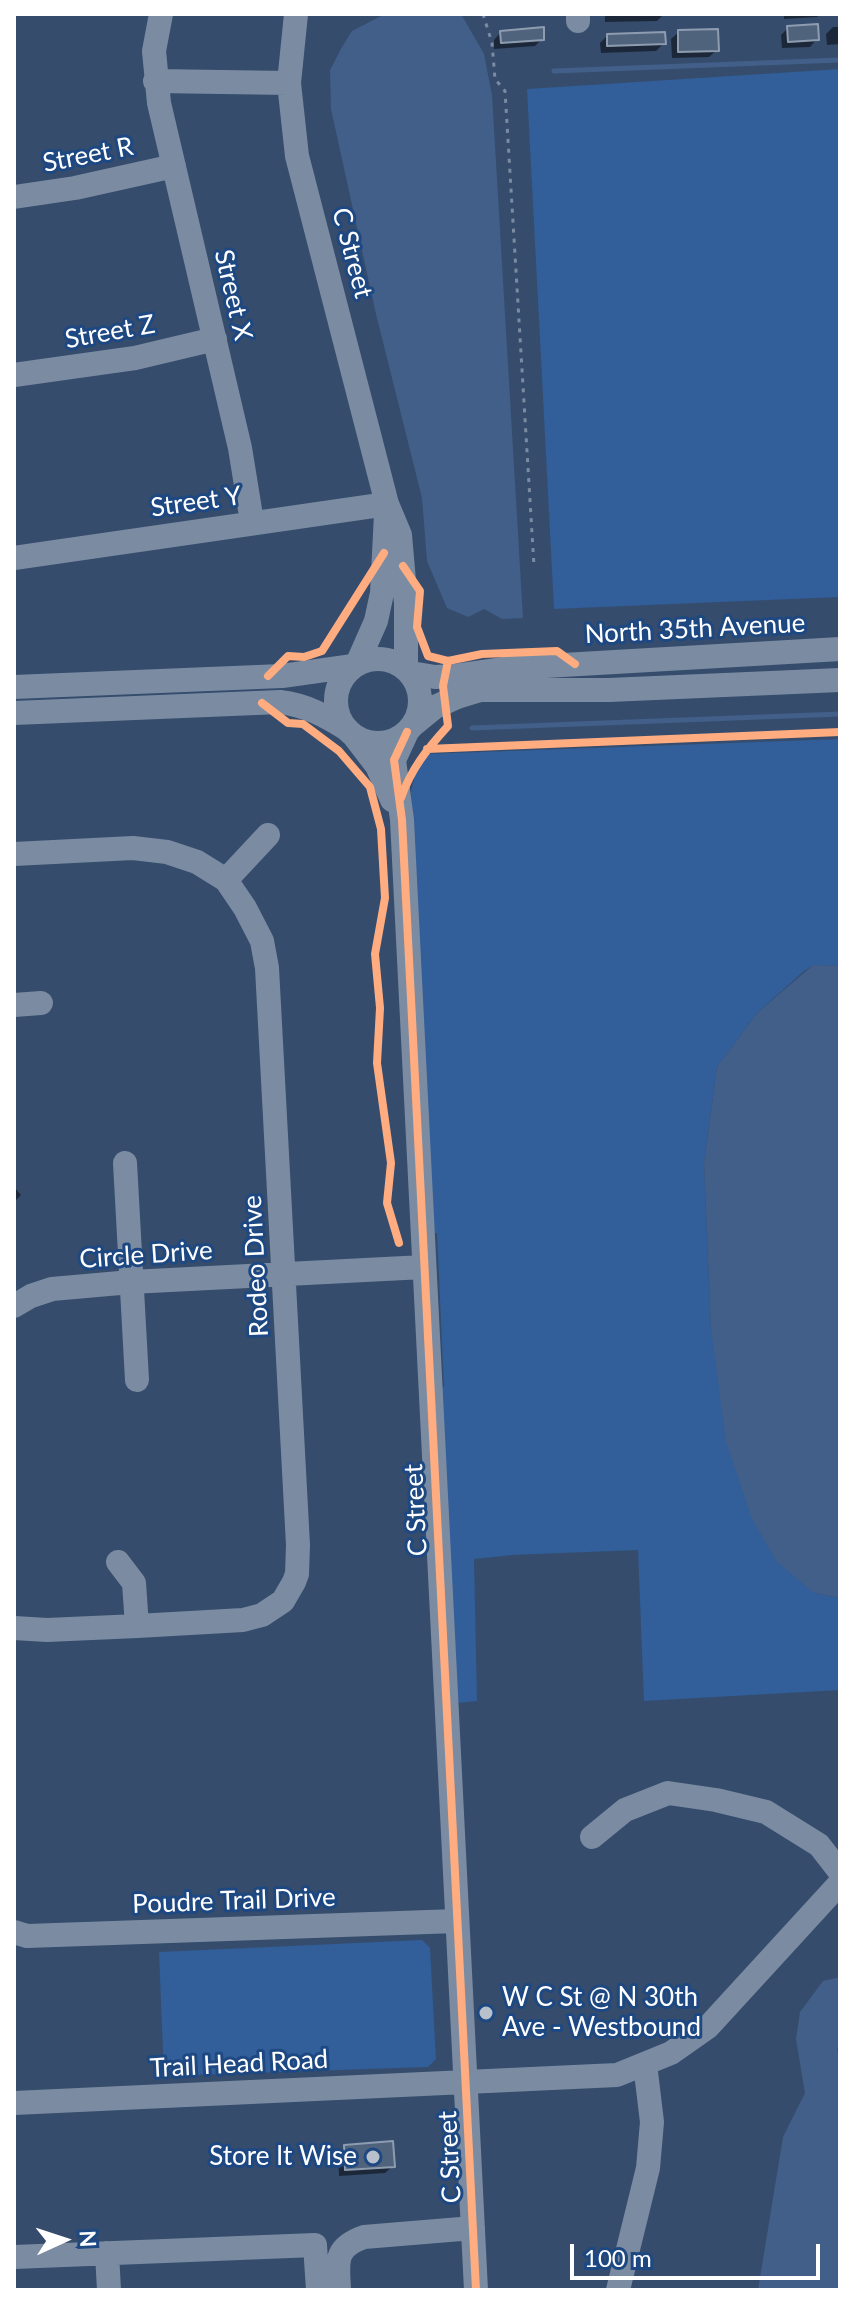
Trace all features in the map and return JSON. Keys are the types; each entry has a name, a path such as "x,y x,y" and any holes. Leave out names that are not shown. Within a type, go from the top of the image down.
{"street":[{"name":"Street X","path":"161,14 154,51 155,81 240,448 252,522"},
{"name":"C Street","path":"296,14 289,83 297,156 387,504 400,535 408,671"},
{"path":"155,81 289,83"},
{"name":"Street R","path":"14,197 75,188 174,166"},
{"name":"Street Z","path":"14,375 135,358 215,339"},
{"name":"C Street","path":"355,665 376,621 382,593 387,504"},
{"name":"Street Y","path":"14,558 387,504"},
{"name":"North 35th Avenue","path":"408,671 435,677 455,676 511,668 840,649"},
{"path":"14,687 282,676 382,658 395,661 417,682 421,704 410,729"},
{"path":"351,733 339,718 336,704 337,690 343,676 355,665"},
{"path":"14,713 280,702 300,705 326,716 364,741 387,743 410,729 435,707 480,690 609,690 840,680"},
{"name":"C Street","path":"410,729 394,760 402,820 476,2290"},
{"name":"C Street","path":"351,733 377,766 402,820"},
{"path":"226,880 268,835"},
{"name":"Rodeo Drive","path":"14,854 133,848 167,852 197,862 226,880 245,908 265,951 298,1545 294,1582 283,1601 262,1615 243,1620 137,1626 47,1630 14,1628"},
{"path":"14,1005 41,1003"},
{"path":"125,1163 137,1380"},
{"name":"Circle Drive","path":"14,1306 52,1289 424,1267"},
{"path":"118,1562 134,1583 137,1626"},
{"path":"592,1837 625,1810 668,1793 766,1812 819,1845 840,1872"},
{"name":"Trail Head Road","path":"14,2103 617,2075 671,2053 708,2027 840,1883"},
{"name":"Poudre Trail Drive","path":"14,1932 27,1936 457,1921"},
{"path":"618,2290 648,2168 652,2122 645,2064"},
{"path":"339,2290 338,2257 352,2241 364,2237 473,2228"},
{"path":"14,2257 315,2245 318,2290"},
{"path":"107,2253 109,2290"}],"path":[{"path":"483,14 492,43 495,79 505,91 534,566"}],"shaded area":[{"path":"385,14 461,14 484,54 492,95 523,618 502,619 484,609 468,617 447,608 427,561 422,498 376,314 331,109 330,70 342,47 352,31"},
{"path":"840,69 840,597 554,609 527,89"},
{"path":"840,739 840,966 813,965 803,972 757,1013 717,1067 704,1163 711,1329 814,1593 840,1598 840,1690 644,1701 638,1550 474,1559 477,1701 457,1703 440,1387 444,1387 437,1233 431,1233 411,792 417,766 426,754"},
{"path":"813,965 840,966 840,1598 814,1593 777,1562 752,1519 726,1442 711,1329 704,1163 717,1067 757,1013"},
{"path":"422,1940 430,1948 436,2059 428,2067 164,2076 159,1952"},
{"path":"840,1977 840,2045 837,2049 840,2064 840,2290 758,2290 783,2137 805,2093 796,2039 800,2012 823,1981"}],"building":[{"path":"818,24 819,40 788,42 787,26"},
{"path":"544,27 544,40 501,43 500,31"},
{"path":"718,29 719,51 678,52 678,30"},
{"path":"665,32 666,44 607,46 607,34"},
{"path":"393,2141 395,2167 345,2170 344,2145"}],"waterway":[{"path":"554,71 840,60"},
{"path":"472,728 840,714"}],"cycle path":[{"path":"268,676 288,656 304,657 322,651 384,553"},
{"path":"403,566 420,591 417,627 428,656 448,661 482,654 557,651 575,664"},
{"path":"401,798 420,760 448,726 443,686 448,661"},
{"path":"262,703 288,723 303,724 339,751 370,787 381,829 385,898 375,954 380,1008 377,1063 391,1163 387,1203 399,1243"},
{"path":"407,732 394,760 402,820 476,2290"},
{"path":"427,749 840,732"}],"place":[{"name":"W C St @ N 30th Ave - Westbound","path":"486,2013"},
{"name":"Store It Wise","path":"373,2157"}]}
